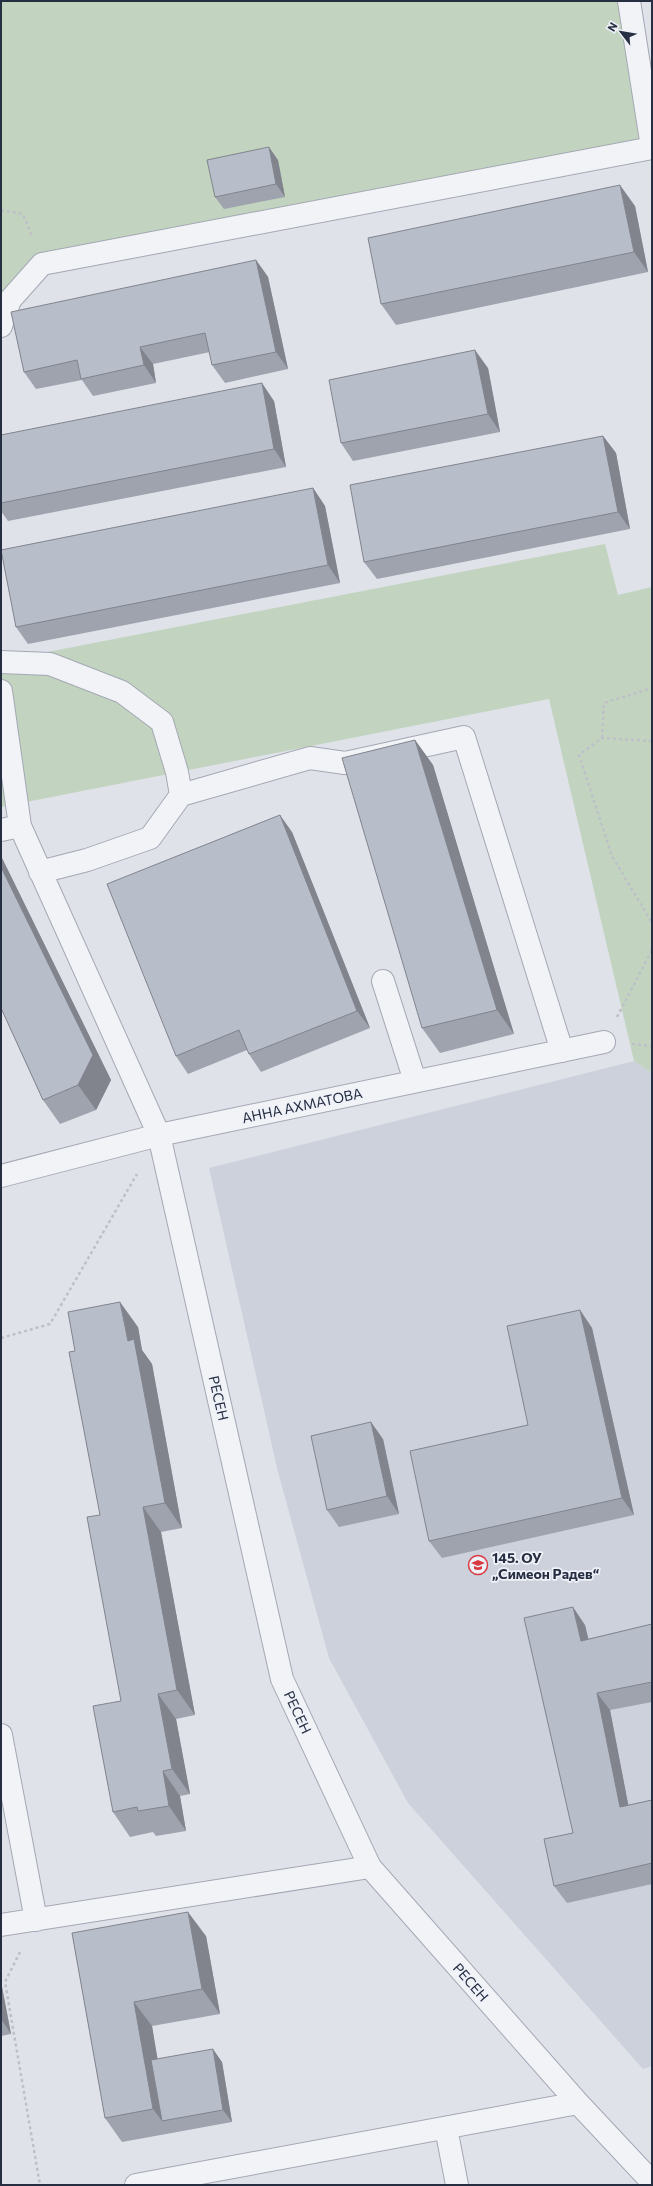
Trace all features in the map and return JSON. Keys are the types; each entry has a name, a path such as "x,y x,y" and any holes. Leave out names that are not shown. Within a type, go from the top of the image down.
{"street":[{"path":"1,326 10,300 42,264 652,148 629,1"},
{"path":"1,662 50,664 122,692 162,722 177,772 181,795"},
{"name":"РЕСЕН","path":"1,691 10,828 40,872 159,1135 282,1679 370,1867 578,2103 652,2182"},
{"path":"40,872 87,860 150,838 181,795 310,758 345,763 464,737 562,1051"},
{"path":"383,981 415,1082"},
{"name":"АННА АХМАТОВА","path":"1,1176 159,1135 604,1042"},
{"path":"1,1735 36,1920"},
{"path":"1,1925 370,1867"},
{"path":"136,2185 578,2103"},
{"path":"446,2128 457,2185"}],"path":[{"path":"1,210 23,214 42,264"},
{"path":"602,738 604,703 652,688"},
{"path":"652,741 602,738 579,755 612,856 652,923"},
{"path":"604,1042 652,950"},
{"path":"1,1338 50,1324 159,1135"},
{"path":"36,1920 5,1982 40,2185"}],"shaded area":[{"name":"145. ОУ „Симеон Радев“","path":"634,1061 652,1073 652,2066 643,2069 408,1803 329,1658 278,1472 209,1168"}],"green space":[{"path":"1,1 629,1 652,148 42,264 1,326"},
{"path":"605,544 618,595 652,587 652,1073 634,1061 549,699 1,807 1,661"}],"building":[{"path":"269,147 276,184 215,197 207,160"},
{"path":"620,185 634,252 381,304 368,238"},
{"path":"256,260 276,352 212,365 205,333 140,347 144,365 81,379 77,360 24,372 11,312"},
{"path":"475,350 488,414 341,443 329,380"},
{"path":"262,383 274,449 1,503 1,435"},
{"path":"603,436 618,512 364,562 350,485"},
{"path":"313,488 328,565 16,627 1,550"},
{"path":"415,740 497,1010 422,1028 342,758"},
{"path":"280,815 357,1011 249,1054 239,1030 176,1056 107,884"},
{"path":"1,867 93,1055 78,1085 43,1100 1,1008"},
{"path":"120,1302 128,1341 134,1339 165,1503 143,1507 177,1690 158,1694 172,1769 163,1771 169,1806 138,1811 137,1807 113,1812 93,1706 121,1701 87,1517 100,1515 69,1352 75,1351 68,1312"},
{"path":"580,1310 622,1498 429,1541 410,1451 528,1425 507,1326"},
{"path":"371,1422 387,1496 327,1510 311,1436"},
{"path":"573,1607 581,1641 652,1624 652,1682 597,1693 620,1807 652,1800 652,1863 554,1886 544,1839 573,1833 524,1618"},
{"path":"188,1912 202,1989 134,2002 153,2109 105,2118 72,1933"},
{"path":"213,2049 223,2110 162,2121 151,2060"}],"place":[{"name":"145. ОУ „Симеон Радев“","path":"478,1565"}]}
